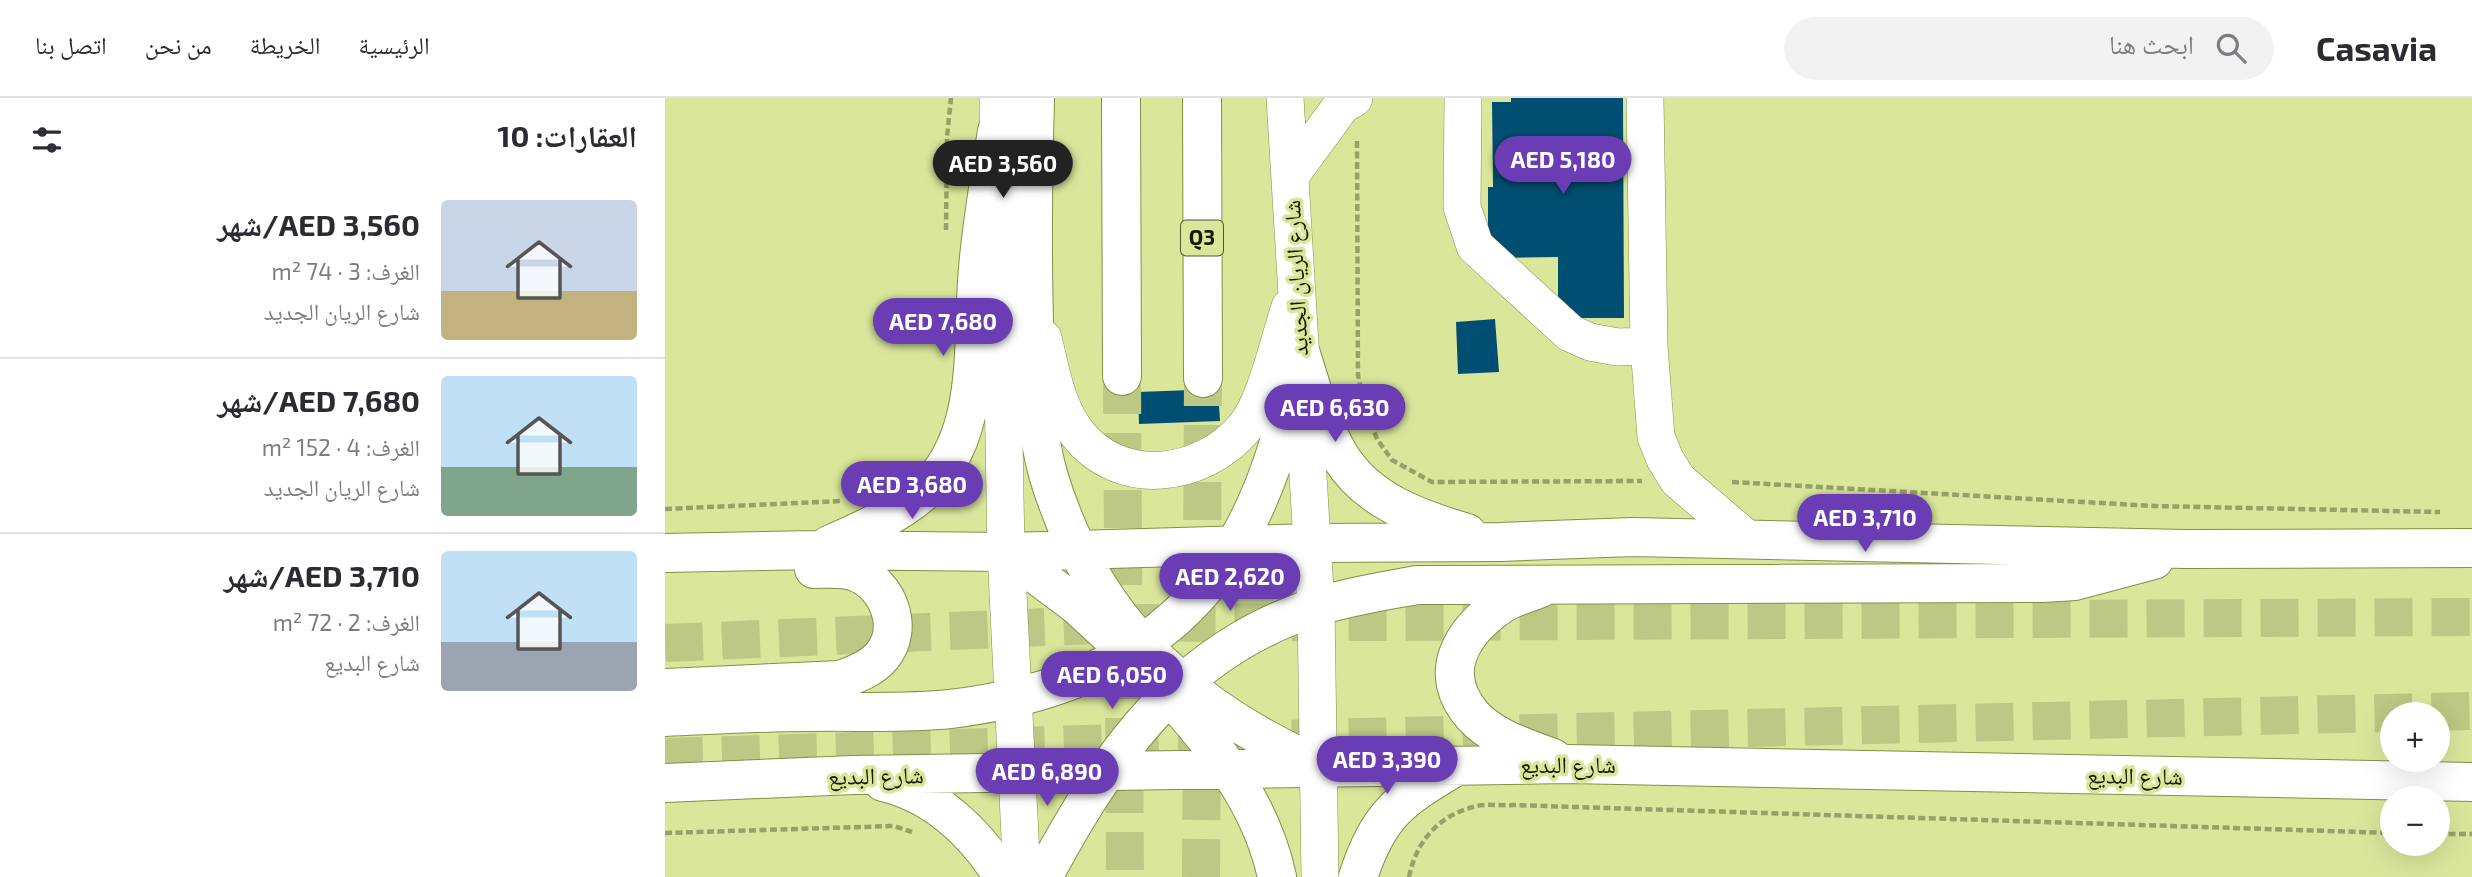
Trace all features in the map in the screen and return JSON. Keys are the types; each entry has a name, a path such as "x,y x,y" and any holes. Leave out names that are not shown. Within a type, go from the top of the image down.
{"main road":[{"path":"1035,98 1035,403 1048,472 1076,550 1136,649"},
{"path":"1121,98 1122,376"},
{"name":"Q3","path":"1202,98 1203,378"},
{"path":"818,550 873,525 922,494 945,466 963,434 971,385 978,268 997,114"},
{"path":"1299,349 1325,428 1341,458 1379,498 1428,522 1500,542"},
{"path":"665,717 948,709 1013,699 1078,679 1136,649 1193,600 1235,547 1275,457 1294,385 1299,349"},
{"path":"665,553 818,550 1006,552 1633,537 2186,549 2472,548"},
{"path":"1043,877 1105,770 1132,733 1175,689 1215,657 1257,632 1316,607 1361,595 1417,585 2042,583 2110,573 2186,549"},
{"path":"1006,552 1136,649 1175,689 1229,767 1264,835 1277,877"},
{"path":"665,570 832,569 856,572 877,585 891,606 893,631 883,654 865,671 840,680 665,688"},
{"path":"1550,585 1503,603 1469,631 1456,656 1456,680 1462,699 1473,716 1491,730 1511,742 1569,764"},
{"path":"1175,689 1243,728 1319,766"},
{"name":"شارع البديع","path":"665,783 853,775 1018,774 1229,767 1569,764 2472,782"},
{"path":"1359,877 1369,844 1387,816 1412,793 1455,767"},
{"path":"853,775 899,786 942,808 977,839 1003,877"}],"street":[{"name":"شارع الريان الجديد","path":"1285,98 1316,607 1320,877"},
{"path":"1463,98 1462,207 1475,246 1570,333 1590,342 1617,346 1649,346"},
{"path":"1645,98 1649,346 1656,437 1678,480 1747,539"},
{"path":"1290,176 1342,105 1356,113"},
{"path":"997,114 1006,552 1022,877"},
{"path":"1033,303 1060,407 1077,435 1103,456 1132,468 1164,471 1196,465 1224,449 1247,425 1261,396 1296,285"}],"path":[{"path":"946,233 947,136 951,98"},
{"path":"1356,113 1358,375 1364,404 1373,428 1392,460 1432,482 1678,480"},
{"path":"1731,482 2154,506 2444,512"},
{"path":"665,509 852,499"},
{"path":"1409,877 1420,843 1432,829 1474,806 1513,805 2380,833"},
{"path":"665,833 894,826 919,836"},
{"path":"2450,834 2472,834"}],"building":[{"path":"1511,98 1623,98 1624,318 1558,318 1558,257 1497,258 1488,244 1488,187 1493,187 1492,102 1511,102"},
{"path":"1495,319 1499,372 1458,374 1456,322"},
{"path":"1218,389 1220,421 1139,424 1138,392"}],"tunnel":[{"path":"1122,376 1125,877"},
{"path":"1202,577 1203,378"},
{"path":"665,643 1142,623 2472,617"},
{"path":"665,757 1148,742 2472,711"},
{"path":"1201,877 1202,736"}]}
